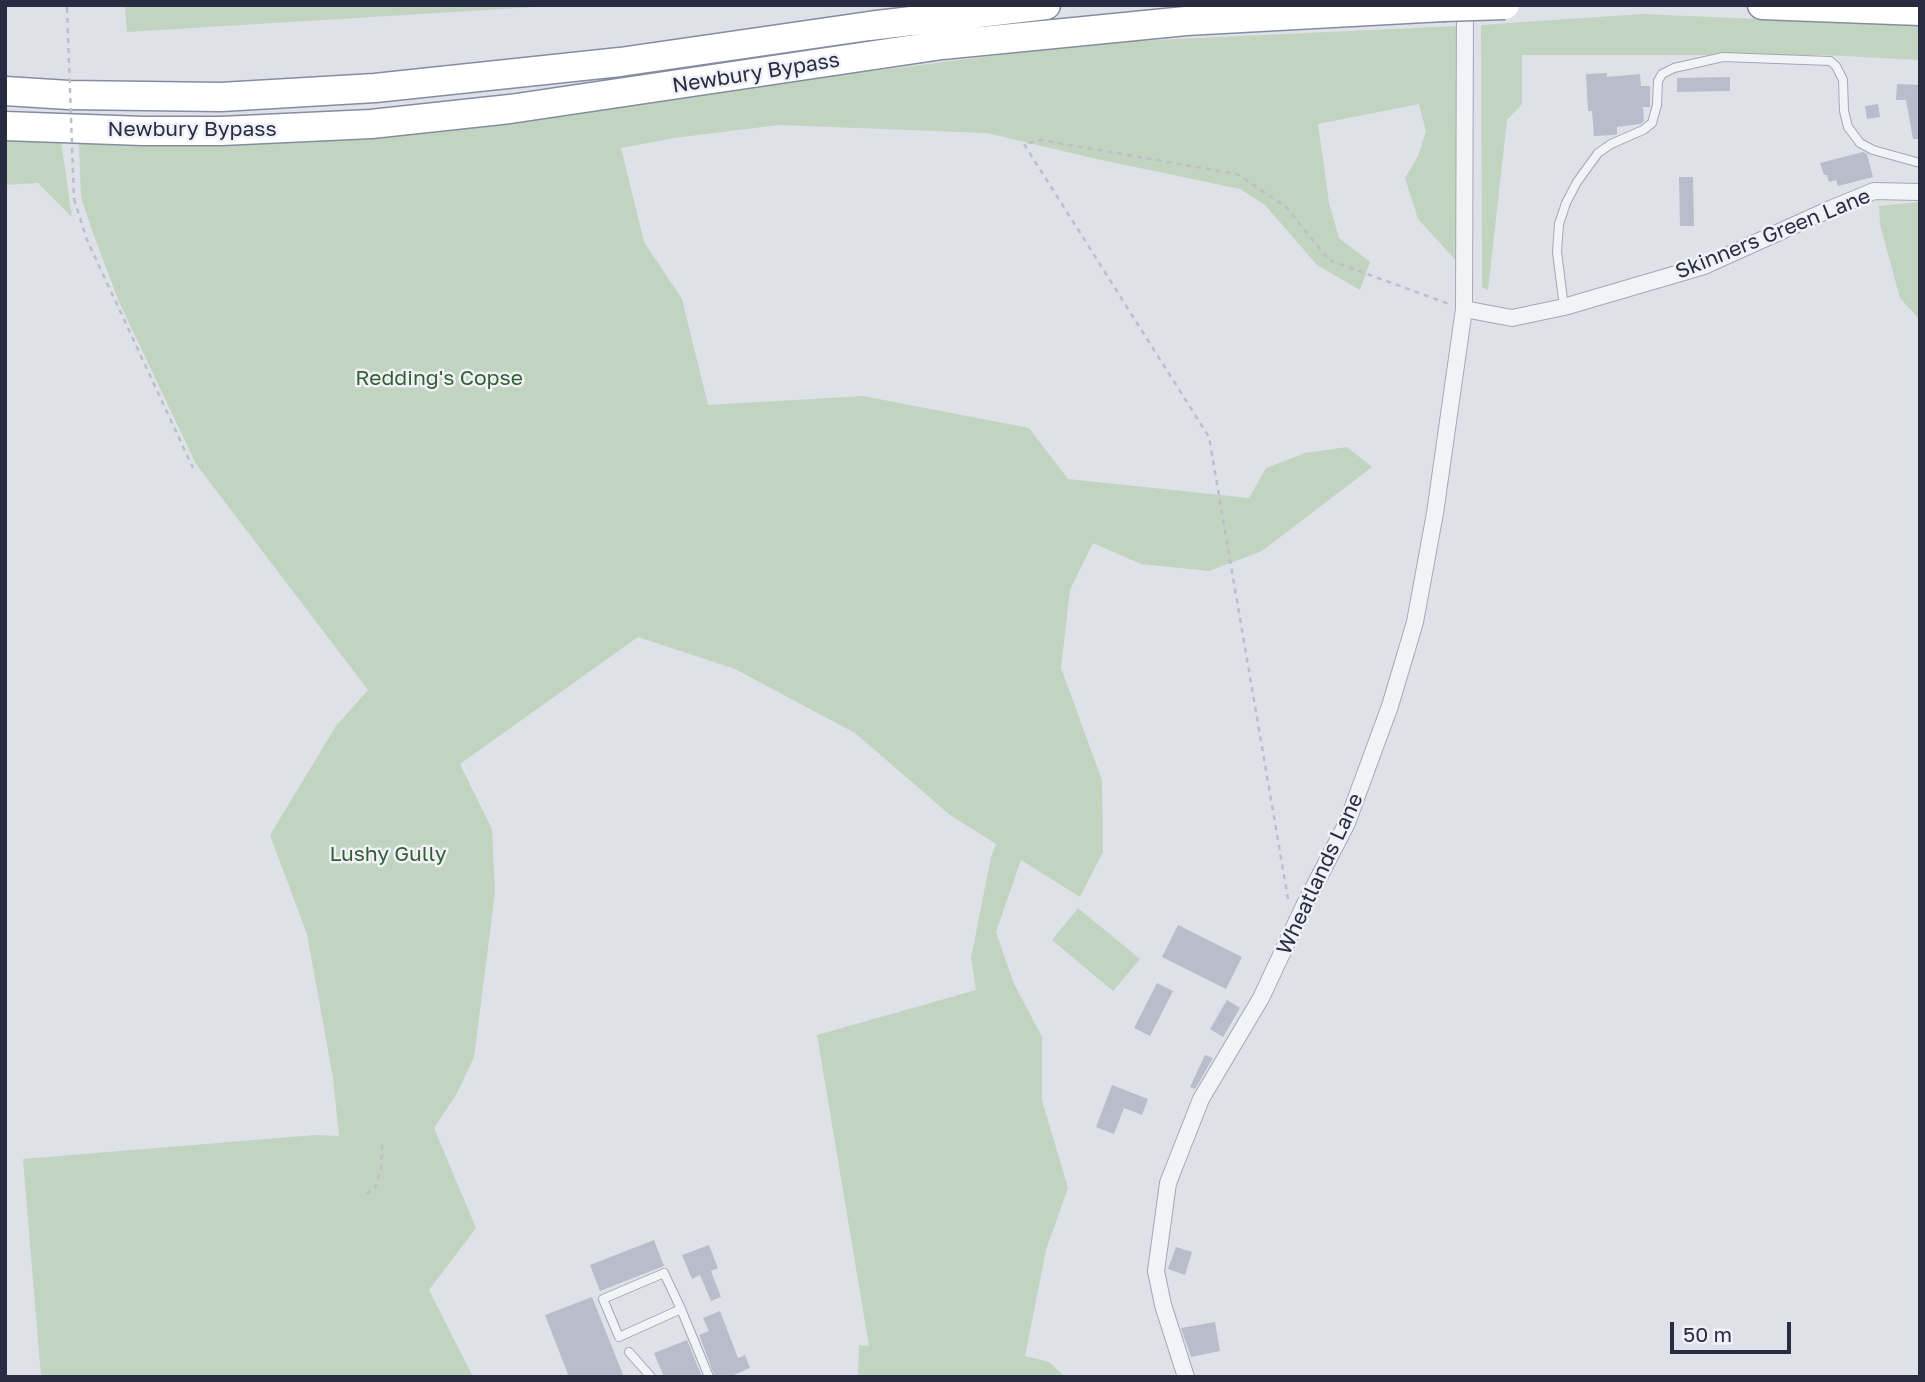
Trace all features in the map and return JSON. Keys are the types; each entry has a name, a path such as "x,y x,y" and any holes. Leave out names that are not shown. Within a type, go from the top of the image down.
{"highway":[{"name":"Newbury Bypass","path":"5,91 69,95 220,97 337,92 620,62 869,26 1046,5"},
{"name":"Newbury Bypass","path":"5,126 221,131 371,124 510,109 956,44 1186,21 1506,5"},
{"path":"1762,5 1920,11"}],"street":[{"name":"Wheatlands Lane","path":"1186,1377 1163,1305 1156,1271 1167,1183 1201,1098 1261,998 1347,823 1390,706 1415,622 1436,513 1464,309 1454,6"},
{"name":"Skinners Green Lane","path":"1464,309 1512,318 1564,307 1704,266 1874,191 1920,192"}],"lane":[{"path":"1564,307 1556,252 1557,235 1566,203 1598,153 1652,123 1657,105 1658,81 1662,74 1674,68 1723,57 1830,61 1836,65 1843,80 1844,111 1848,127 1860,143 1873,150 1920,163"},
{"path":"681,1308 619,1336 603,1300 664,1273 681,1308 709,1377"},
{"path":"629,1352 651,1377"}],"path":[{"path":"67,7 74,199 87,240 192,468"},
{"path":"1293,930 1209,437 1024,144 1041,140 1237,174 1286,207 1329,260 1464,309"},
{"path":"366,1194 375,1188 382,1168 382,1146"}],"green space":[{"path":"125,5 568,5 127,32"},
{"path":"1642,14 1920,26 1920,60 1824,55 1522,55 1522,104 1507,120 1488,290 1482,287 1481,25"},
{"path":"1456,26 1461,97 1462,267 1418,219 1405,178 1418,156 1426,131 1419,104 1318,124 1329,203 1339,238 1370,262 1360,290 1317,265 1265,205 1240,189 987,133 779,125 674,138 621,148 644,242 682,299 708,405 863,396 1029,428 1068,479 1249,498 1266,468 1305,453 1347,447 1372,467 1262,551 1209,571 1141,564 1093,543 1070,590 1061,668 1102,780 1103,852 1080,897 1021,860 996,932 1014,984 1042,1037 1042,1100 1068,1188 1046,1250 1025,1356 1049,1362 1065,1377 858,1377 859,1345 869,1346 817,1035 976,990 971,958 996,844 950,815 855,733 735,669 638,637 460,764 492,829 495,893 474,1057 456,1095 434,1128 476,1228 429,1290 473,1377 41,1377 23,1159 315,1135 339,1136 333,1078 307,934 270,835 336,726 368,690 196,464 119,302 93,233 81,197 79,144 370,135 1093,43"},
{"path":"5,139 61,141 72,217 38,183 5,185"},
{"path":"1920,202 1920,320 1900,298 1880,224 1879,206"},
{"path":"1078,908 1140,959 1113,991 1052,940"}],"building":[{"path":"1607,73 1607,77 1640,74 1641,86 1650,86 1650,107 1643,107 1644,121 1640,124 1617,127 1615,135 1594,136 1592,111 1588,111 1586,74"},
{"path":"1730,77 1730,91 1677,92 1677,78"},
{"path":"1897,84 1920,85 1920,139 1913,139 1906,100 1896,100"},
{"path":"1878,104 1880,117 1867,119 1865,106"},
{"path":"1863,152 1867,154 1873,177 1838,186 1836,180 1829,182 1820,163"},
{"path":"1679,177 1693,177 1694,226 1680,226"},
{"path":"1178,925 1242,957 1226,989 1162,957"},
{"path":"1157,983 1173,991 1150,1036 1134,1028"},
{"path":"1227,1000 1240,1008 1223,1037 1210,1029"},
{"path":"1205,1055 1213,1058 1195,1089 1190,1087"},
{"path":"1112,1085 1148,1099 1142,1115 1124,1108 1114,1134 1096,1127"},
{"path":"654,1240 664,1266 600,1291 590,1265"},
{"path":"709,1245 718,1268 711,1271 721,1297 711,1301 700,1275 692,1279 682,1255"},
{"path":"1176,1247 1192,1252 1185,1275 1168,1269"},
{"path":"592,1297 624,1377 569,1377 545,1315"},
{"path":"720,1311 738,1358 745,1355 750,1368 729,1377 715,1377 699,1335 709,1331 703,1318"},
{"path":"1215,1322 1220,1351 1191,1357 1181,1328"},
{"path":"687,1340 702,1377 664,1377 654,1353"}],"park label":[{"name":"Redding's Copse","path":"439,378"},
{"name":"Lushy Gully","path":"388,854"}]}
